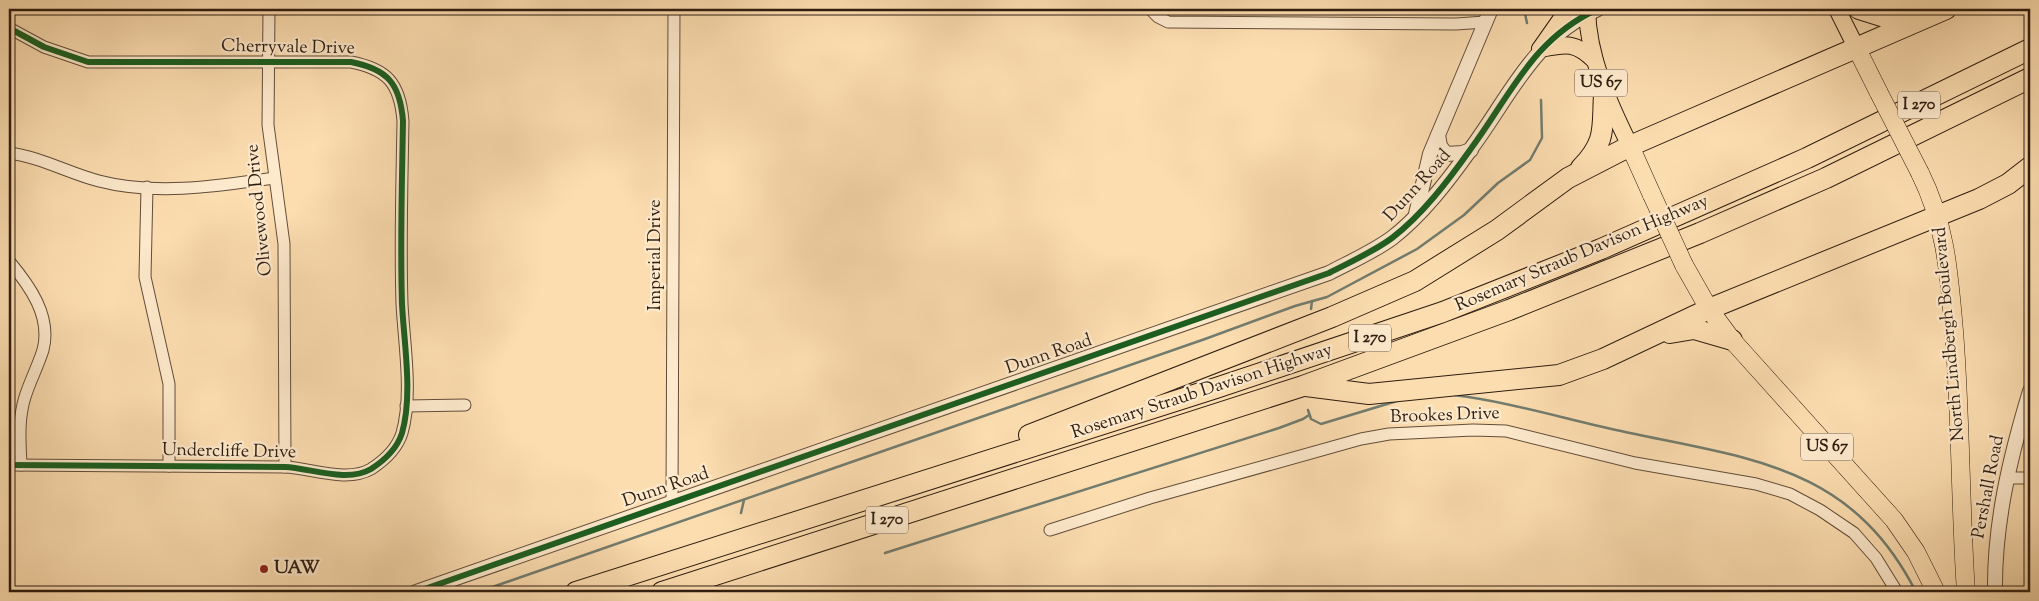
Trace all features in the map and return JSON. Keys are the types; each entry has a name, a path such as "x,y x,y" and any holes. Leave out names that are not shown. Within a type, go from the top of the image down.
{"highway":[{"path":"1859,9 1891,18 1907,18 1935,9"},
{"path":"919,481 1084,412 1332,317 1415,281 1497,230 1574,175 1630,146 1857,49 1905,25 1946,9"},
{"name":"North Lindbergh Boulevard","path":"1857,49 1920,173 1939,216 1945,249 1956,354 1966,592"},
{"name":"Rosemary Straub Davison Highway","path":"576,592 919,481 1338,349 1483,297 1601,249 1807,158 2030,49"},
{"name":"Rosemary Straub Davison Highway","path":"662,592 1303,386 1557,291 1700,233 1826,178 2030,78"},
{"path":"1597,163 1610,142 1611,132 1604,94"},
{"path":"1574,175 1590,158 1602,139 1604,94"},
{"name":"US 67","path":"1630,146 1684,265 1708,308 1732,340 1894,520 1916,552 1936,592"},
{"path":"1303,386 1369,394 1517,381 1559,375 1602,359 1708,308 1979,199 2008,184 2030,167"},
{"path":"1641,341 1694,329 1732,340"}],"main road":[{"path":"1540,49 1568,9"},
{"name":"North Lindbergh Boulevard","path":"1837,9 1857,49"},
{"name":"US 67","path":"1591,10 1595,61 1604,94 1630,146"},
{"path":"1540,49 1572,44 1587,53 1595,61"}],"street":[{"name":"Olivewood Drive","path":"269,9 269,62 266,100 274,178 284,244 285,467"},
{"name":"Imperial Drive","path":"672,502 674,9"},
{"path":"1150,9 1158,17 1168,22 1456,24 1488,15"},
{"name":"Dunn Road","path":"416,592 1310,281 1368,253 1392,238 1443,184 1471,150 1506,93 1540,49 1568,24 1591,10"},
{"path":"1415,215 1430,154 1488,15"},
{"name":"Cherryvale Drive","path":"9,28 44,47 88,62 351,62 377,68 396,88 402,103 402,270 406,406"},
{"path":"1438,136 1440,146 1446,154 1462,154 1471,150"},
{"path":"9,153 44,160 100,182 147,187 193,188 274,178"},
{"path":"1430,154 1435,178 1443,184"},
{"path":"147,187 145,277 148,298 169,384 169,466"},
{"path":"9,261 35,296 41,312 44,331 43,348 25,397 21,416 21,465"},
{"name":"Pershall Road","path":"1995,592 1997,534 2007,478 2030,391"},
{"path":"406,406 464,405"},
{"name":"Undercliffe Drive","path":"9,465 285,467 361,474 391,454 402,434 406,406"},
{"name":"Brookes Drive","path":"1050,530 1150,498 1361,438 1389,434 1473,430 1506,431 1635,463 1756,484 1790,494 1820,510 1854,533 1876,558 1897,592"},
{"path":"2007,478 2030,478"}],"waterway":[{"path":"1524,9 1527,23"},
{"path":"478,592 1295,306 1327,297 1417,249 1464,215 1498,183 1530,160 1542,138 1541,100"},
{"path":"1311,309 1312,301"},
{"path":"1454,395 1517,406 1711,450 1752,460 1791,474 1827,492 1860,516 1890,549 1916,592"},
{"path":"1308,410 1311,419 1321,424 1397,401"},
{"path":"885,553 1279,428 1309,415"},
{"path":"741,513 744,500"}],"cycle path":[{"path":"416,592 1329,273 1385,243 1414,219 1453,174 1511,89 1539,52 1575,21 1598,9"},
{"path":"9,28 44,47 88,62 351,62 374,69 389,80 395,87 399,97 403,121 401,281 407,386 405,418 402,433 397,444 390,454 371,469 351,475 328,474 285,467 9,465"}],"place":[{"name":"UAW","path":"264,569"}]}
